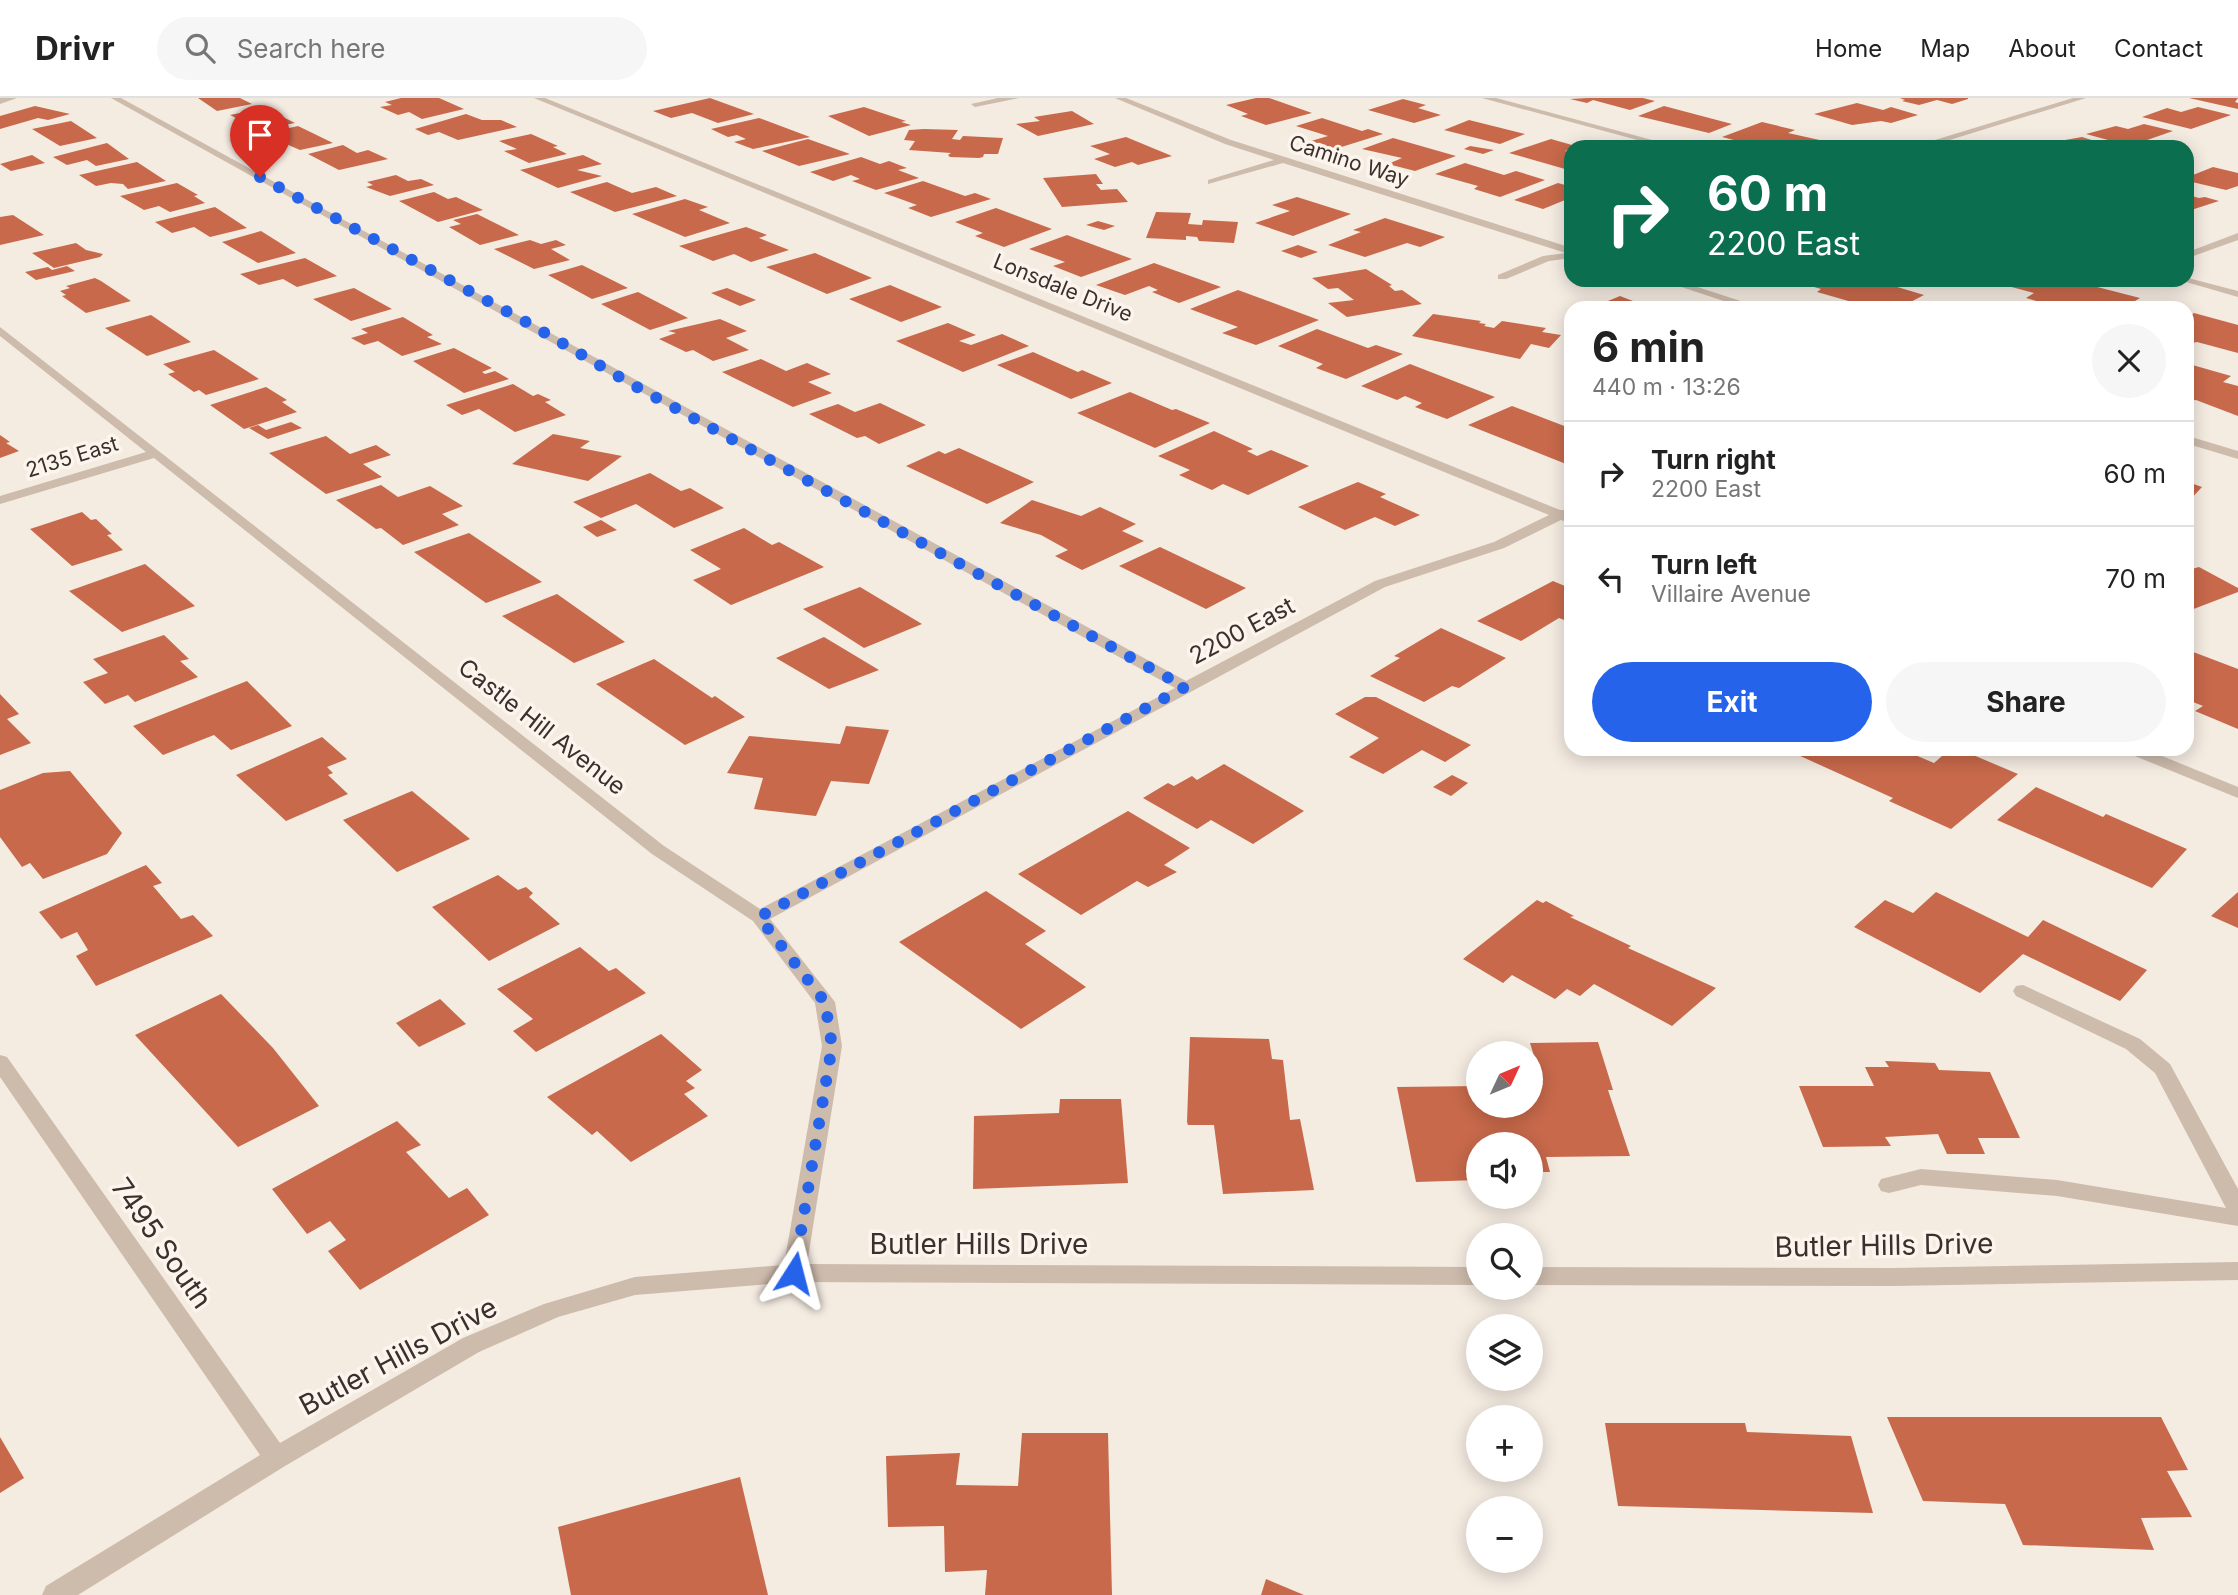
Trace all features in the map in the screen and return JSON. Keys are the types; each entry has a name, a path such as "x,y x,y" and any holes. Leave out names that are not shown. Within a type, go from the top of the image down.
{"street":[{"path":"0,101 13,98"},
{"path":"115,98 1185,687"},
{"name":"Lonsdale Drive","path":"538,98 1564,514"},
{"path":"975,104 1015,98"},
{"name":"Camino Way","path":"1119,98 1196,130 1282,160 1564,250"},
{"path":"1486,98 1646,140"},
{"path":"1941,140 2082,98"},
{"path":"1211,182 1282,160"},
{"path":"2194,253 2238,236"},
{"path":"1502,277 1547,258 1564,255"},
{"path":"2194,283 2238,294"},
{"path":"1688,287 1734,301"},
{"name":"Castle Hill Avenue","path":"1,331 658,850 759,917 825,1002 832,1046 794,1273"},
{"path":"2194,442 2238,455"},
{"name":"2135 East","path":"0,500 156,453"},
{"name":"2200 East","path":"759,917 1380,584 1499,545 1564,518"},
{"path":"2148,756 2238,793"},
{"path":"2023,991 2133,1044 2163,1069 2238,1209"},
{"name":"7495 South","path":"0,1062 275,1458"},
{"path":"1889,1185 1921,1177 2057,1188 2238,1218"},
{"name":"Butler Hills Drive","path":"1543,1276 1894,1277 2238,1271"},
{"name":"Butler Hills Drive","path":"55,1595 275,1458 471,1346 552,1310 635,1286 794,1273 1466,1276"}],"building":[{"path":"198,98 240,98 252,104 217,111"},
{"path":"401,98 439,98 464,109 422,119 409,112 398,115 380,107 392,105 385,102"},
{"path":"710,98 754,114 718,123 692,113 671,118 653,111"},
{"path":"1269,98 1312,113 1266,125 1241,116 1248,114 1226,105"},
{"path":"1643,98 1655,101 1630,110 1593,100 1587,103 1570,99"},
{"path":"1900,98 1968,99 1952,104 1937,100 1919,105 1902,101 1905,100"},
{"path":"2189,98 2238,98 2235,102 2238,103 2238,109"},
{"path":"1403,99 1426,105 1418,108 1441,115 1414,123 1368,110"},
{"path":"1857,103 1883,110 1891,107 1918,115 1891,123 1881,121 1852,125 1814,114"},
{"path":"35,106 70,114 48,120 38,118 0,129 0,116"},
{"path":"1664,106 1732,124 1709,133 1638,116"},
{"path":"864,107 911,125 869,136 828,116"},
{"path":"2198,107 2231,115 2191,129 2142,117 2167,108 2181,112"},
{"path":"265,108 295,123 260,130 230,115"},
{"path":"1072,111 1094,124 1038,136 1016,124 1040,121 1034,117"},
{"path":"466,114 482,120 501,120 517,127 458,140 439,132 428,135 415,129"},
{"path":"759,118 810,137 753,149 734,142 746,139 737,135 728,137 711,129"},
{"path":"1322,118 1362,131 1368,129 1383,134 1335,149 1311,141 1328,136 1296,126"},
{"path":"1469,120 1525,134 1500,144 1444,130"},
{"path":"71,121 97,138 60,146 32,129"},
{"path":"1762,122 1795,130 1788,133 1820,140 1734,140 1722,137"},
{"path":"2144,124 2173,131 2147,140 2108,140 2086,134 2116,126 2128,129"},
{"path":"298,126 333,143 300,150 263,134"},
{"path":"909,130 958,130 952,139 960,140 963,136 1003,138 998,154 984,154 979,158 950,157 948,155 951,153 909,150 915,141 904,140"},
{"path":"531,134 558,146 553,147 567,154 529,163 504,151 517,149 499,141"},
{"path":"1126,137 1172,156 1138,165 1132,162 1115,167 1094,159 1110,154 1090,146"},
{"path":"2082,137 2092,140 2065,140"},
{"path":"1393,138 1456,156 1415,171 1388,164 1402,158 1362,149"},
{"path":"808,139 850,154 799,166 762,151"},
{"path":"1551,139 1564,143 1564,169 1509,153"},
{"path":"107,143 129,159 96,166 87,160 67,165 53,157"},
{"path":"343,145 357,153 368,150 388,159 339,170 308,154"},
{"path":"1470,146 1494,150 1483,154 1464,149"},
{"path":"32,155 45,163 11,171 0,164"},
{"path":"583,155 602,164 577,170 602,176 558,188 520,170"},
{"path":"861,157 880,164 889,161 907,168 898,170 919,178 876,190 852,181 860,179 851,175 833,181 810,172"},
{"path":"137,162 166,181 128,189 123,184 96,186 79,175"},
{"path":"1465,163 1504,175 1516,171 1545,180 1500,197 1474,189 1478,186 1435,174"},
{"path":"2213,167 2238,173 2238,186 2226,190 2194,182 2194,175"},
{"path":"1096,174 1103,184 1096,184 1101,190 1117,189 1128,202 1062,207 1043,178"},
{"path":"396,175 408,181 421,179 434,185 390,196 366,187 373,185 367,182"},
{"path":"923,181 965,196 975,193 991,199 931,217 908,208 917,205 884,193"},
{"path":"607,182 632,193 656,187 677,196 615,212 570,192"},
{"path":"177,183 198,195 194,196 205,203 170,212 159,206 144,210 120,196"},
{"path":"1558,183 1564,185 1564,200 1543,209 1514,200"},
{"path":"434,192 448,199 456,197 483,210 438,222 399,201"},
{"path":"1297,197 1351,214 1293,236 1255,223 1290,211 1272,205"},
{"path":"2194,197 2219,201 2194,209"},
{"path":"685,199 708,207 699,210 730,223 685,237 632,214"},
{"path":"215,207 247,228 210,237 194,227 172,233 155,222"},
{"path":"996,208 1052,229 1004,247 975,236 983,233 955,222"},
{"path":"1156,212 1191,213 1188,224 1202,225 1203,220 1238,222 1234,243 1199,241 1197,237 1186,236 1186,240 1146,238"},
{"path":"477,214 519,235 480,245 449,227 461,224 453,220"},
{"path":"13,215 44,235 0,245 0,217"},
{"path":"1385,218 1445,237 1420,247 1407,243 1365,257 1328,245 1361,232 1353,230"},
{"path":"1098,221 1115,226 1104,230 1086,225"},
{"path":"746,227 767,235 759,238 789,250 751,262 734,254 713,261 679,246"},
{"path":"261,231 296,253 258,263 222,242"},
{"path":"1067,235 1132,259 1081,277 1053,266 1065,262 1029,249"},
{"path":"530,240 541,244 556,240 566,245 551,249 570,260 534,269 494,249"},
{"path":"76,243 86,250 103,254 54,268 32,253"},
{"path":"1298,245 1318,252 1301,258 1281,251"},
{"path":"815,253 872,278 827,294 766,267"},
{"path":"305,258 337,276 297,287 283,279 259,285 240,274"},
{"path":"1154,263 1221,287 1179,303 1152,292 1158,290 1149,286 1125,295 1096,285"},
{"path":"582,265 628,288 592,299 548,275"},
{"path":"67,266 75,271 36,280 25,272 48,267 52,270"},
{"path":"1366,269 1392,285 1389,286 1395,291 1402,290 1422,304 1347,317 1328,303 1354,300 1338,288 1328,289 1312,278"},
{"path":"95,278 131,301 86,313 62,296 66,295 60,291 70,288 66,286"},
{"path":"890,285 942,307 901,322 849,299"},
{"path":"1814,287 1897,287 1924,295 1912,301 1848,301 1817,292 1821,289"},
{"path":"2012,287 2097,287 2140,298 2135,301 2036,301 2026,298 2034,293"},
{"path":"354,288 392,309 351,321 313,299"},
{"path":"727,288 756,300 740,306 711,293"},
{"path":"1238,290 1319,320 1256,345 1222,333 1238,327 1190,309"},
{"path":"638,292 688,318 650,330 601,304"},
{"path":"1620,296 1633,301 1608,301"},
{"path":"2194,313 2238,325 2238,353 2194,343"},
{"path":"1433,314 1481,321 1479,323 1486,324 1484,326 1494,328 1502,321 1546,328 1542,332 1561,335 1549,348 1531,344 1520,359 1412,336"},
{"path":"151,315 191,342 147,356 105,328"},
{"path":"403,317 433,335 427,337 442,344 402,356 378,341 364,345 351,338 368,333 361,329"},
{"path":"720,319 747,331 726,338 749,350 713,361 693,350 686,352 659,339 676,333 668,331"},
{"path":"948,323 976,335 959,341 971,345 1002,334 1029,346 963,372 896,341"},
{"path":"1317,329 1368,348 1376,345 1403,354 1346,379 1316,368 1323,364 1278,346"},
{"path":"454,348 492,368 482,372 485,374 495,371 509,379 464,393 413,361"},
{"path":"214,350 259,379 206,395 199,390 194,392 168,374 175,372 163,364"},
{"path":"1033,352 1078,372 1082,370 1112,383 1071,399 997,365"},
{"path":"761,359 786,371 807,363 831,374 808,382 832,393 793,407 722,372"},
{"path":"1410,364 1495,397 1447,419 1415,407 1422,403 1405,396 1397,400 1361,386"},
{"path":"2194,365 2231,376 2223,382 2238,386 2238,416 2196,400"},
{"path":"513,384 533,396 538,394 551,400 545,402 566,415 515,432 479,409 462,415 446,405"},
{"path":"266,387 287,400 282,402 297,412 244,429 210,405"},
{"path":"1130,392 1210,423 1155,448 1077,413"},
{"path":"880,403 926,425 879,444 865,436 857,438 809,414 838,404 855,412"},
{"path":"1512,406 1564,426 1564,463 1468,425"},
{"path":"291,422 302,428 268,439 249,428 258,425 266,430"},
{"path":"1214,431 1253,449 1247,451 1257,456 1271,450 1309,466 1248,495 1223,484 1212,490 1179,475 1190,470 1158,456"},
{"path":"553,434 590,441 580,448 622,456 588,481 512,464"},
{"path":"0,435 10,442 6,443 19,451 0,458"},
{"path":"326,436 350,454 376,445 391,455 363,464 382,477 326,494 269,453"},
{"path":"959,448 1034,482 987,504 906,466 939,451 945,454"},
{"path":"650,473 681,491 690,488 724,508 674,528 636,504 601,518 573,502"},
{"path":"1358,482 1386,494 1380,497 1420,515 1395,526 1375,517 1345,530 1298,507"},
{"path":"2194,484 2202,487 2194,496"},
{"path":"381,485 398,497 430,486 463,506 442,514 459,525 403,545 336,500"},
{"path":"1032,500 1081,516 1100,507 1136,524 1122,531 1144,541 1082,570 1055,556 1068,550 1041,535 1000,523"},
{"path":"82,512 91,520 96,519 112,534 107,535 123,550 72,566 30,529"},
{"path":"601,520 617,530 597,537 583,527"},
{"path":"744,528 772,545 779,542 824,567 731,605 693,580 721,569 690,550"},
{"path":"469,533 542,582 486,603 414,552"},
{"path":"1160,547 1246,588 1206,609 1119,566"},
{"path":"145,564 195,606 122,632 69,591"},
{"path":"2199,567 2238,588 2238,592 2194,609 2194,568"},
{"path":"1553,581 1564,586 1564,620 1559,618 1521,641 1477,621"},
{"path":"860,587 922,624 864,648 803,609"},
{"path":"557,594 625,642 574,663 502,616"},
{"path":"1441,628 1506,658 1459,688 1452,686 1424,702 1370,676 1400,658 1394,656"},
{"path":"164,635 189,659 180,661 198,677 135,702 128,695 105,704 83,682 108,673 93,659"},
{"path":"824,637 879,670 829,689 776,658"},
{"path":"2194,652 2238,669 2238,729 2195,711 2203,706 2194,702"},
{"path":"654,659 745,717 685,745 596,684"},
{"path":"247,681 292,726 231,750 214,735 163,755 133,726"},
{"path":"0,694 19,714 7,719 31,743 0,755"},
{"path":"1365,697 1376,697 1471,745 1445,762 1422,750 1383,774 1349,757 1379,738 1335,714"},
{"path":"846,726 889,730 869,784 831,781 816,816 754,809 763,778 727,773 749,736 840,744"},
{"path":"322,737 347,759 327,767 333,773 328,775 348,794 286,821 236,775"},
{"path":"1800,756 1918,756 1934,763 1942,756 1976,756 2018,774 1951,829 1889,801 1893,798"},
{"path":"1224,764 1304,811 1253,844 1211,820 1197,829 1143,798 1168,783 1174,786 1192,776 1197,780"},
{"path":"70,771 122,833 107,854 43,879 30,863 22,867 0,837 0,790 43,773"},
{"path":"1452,775 1468,783 1451,796 1433,787"},
{"path":"2036,787 2103,817 2106,814 2187,849 2152,888 1997,820"},
{"path":"412,791 470,839 397,872 343,820"},
{"path":"1128,811 1190,848 1164,865 1177,872 1148,887 1137,881 1081,915 1018,874"},
{"path":"146,865 162,883 153,886 181,919 193,915 213,936 96,986 76,956 88,950 77,932 61,939 39,912"},
{"path":"498,875 518,890 526,887 533,893 529,897 560,924 489,961 432,907"},
{"path":"986,891 1046,931 1025,944 1086,987 1021,1029 899,942"},
{"path":"1936,892 2028,937 2043,920 2147,970 2120,1001 2023,954 1980,993 1854,927 1885,900 1913,913"},
{"path":"2238,892 2238,928 2211,916"},
{"path":"1537,900 1543,903 1546,901 1574,916 1570,917 1631,946 1628,948 1716,988 1672,1026 1594,984 1580,996 1567,989 1555,999 1512,975 1503,983 1463,959"},
{"path":"580,947 609,971 616,968 646,993 536,1052 513,1031 533,1019 497,989"},
{"path":"221,994 273,1048 319,1106 238,1147 135,1035"},
{"path":"440,999 466,1024 419,1047 396,1023"},
{"path":"661,1034 702,1070 686,1081 695,1088 684,1094 708,1116 631,1162 597,1131 592,1135 547,1097"},
{"path":"1190,1037 1269,1039 1272,1059 1283,1060 1290,1120 1300,1119 1314,1190 1223,1194 1214,1125 1188,1125 1187,1122"},
{"path":"1598,1042 1613,1090 1608,1090 1630,1156 1546,1157 1550,1172 1543,1172 1543,1132 1466,1132 1466,1180 1416,1182 1397,1087 1466,1086 1466,1118 1544,1118 1544,1043"},
{"path":"1885,1061 1935,1063 1939,1070 1990,1072 2020,1138 1978,1138 1985,1154 1947,1154 1938,1134 1885,1137 1891,1146 1823,1147 1799,1086 1874,1086 1865,1067 1889,1067"},
{"path":"1060,1099 1121,1099 1128,1183 973,1189 974,1116 1059,1113"},
{"path":"397,1121 421,1145 406,1152 449,1198 467,1188 489,1215 360,1290 328,1251 346,1240 330,1221 307,1234 272,1189"},
{"path":"1887,1417 2161,1417 2188,1470 2167,1471 2192,1517 2141,1518 2154,1550 2023,1545 2005,1504 1923,1501"},
{"path":"1605,1423 1745,1423 1747,1432 1851,1436 1873,1513 1618,1506"},
{"path":"1022,1433 1108,1433 1112,1595 985,1595 987,1570 945,1572 944,1526 888,1527 886,1456 960,1453 956,1485 1018,1486"},
{"path":"0,1437 24,1478 0,1493"},
{"path":"740,1477 768,1595 571,1595 558,1527"},
{"path":"1266,1579 1304,1595 1261,1595"}],"route":[{"path":"260,177 1185,687 759,917 825,1002 832,1046 794,1273"}]}
